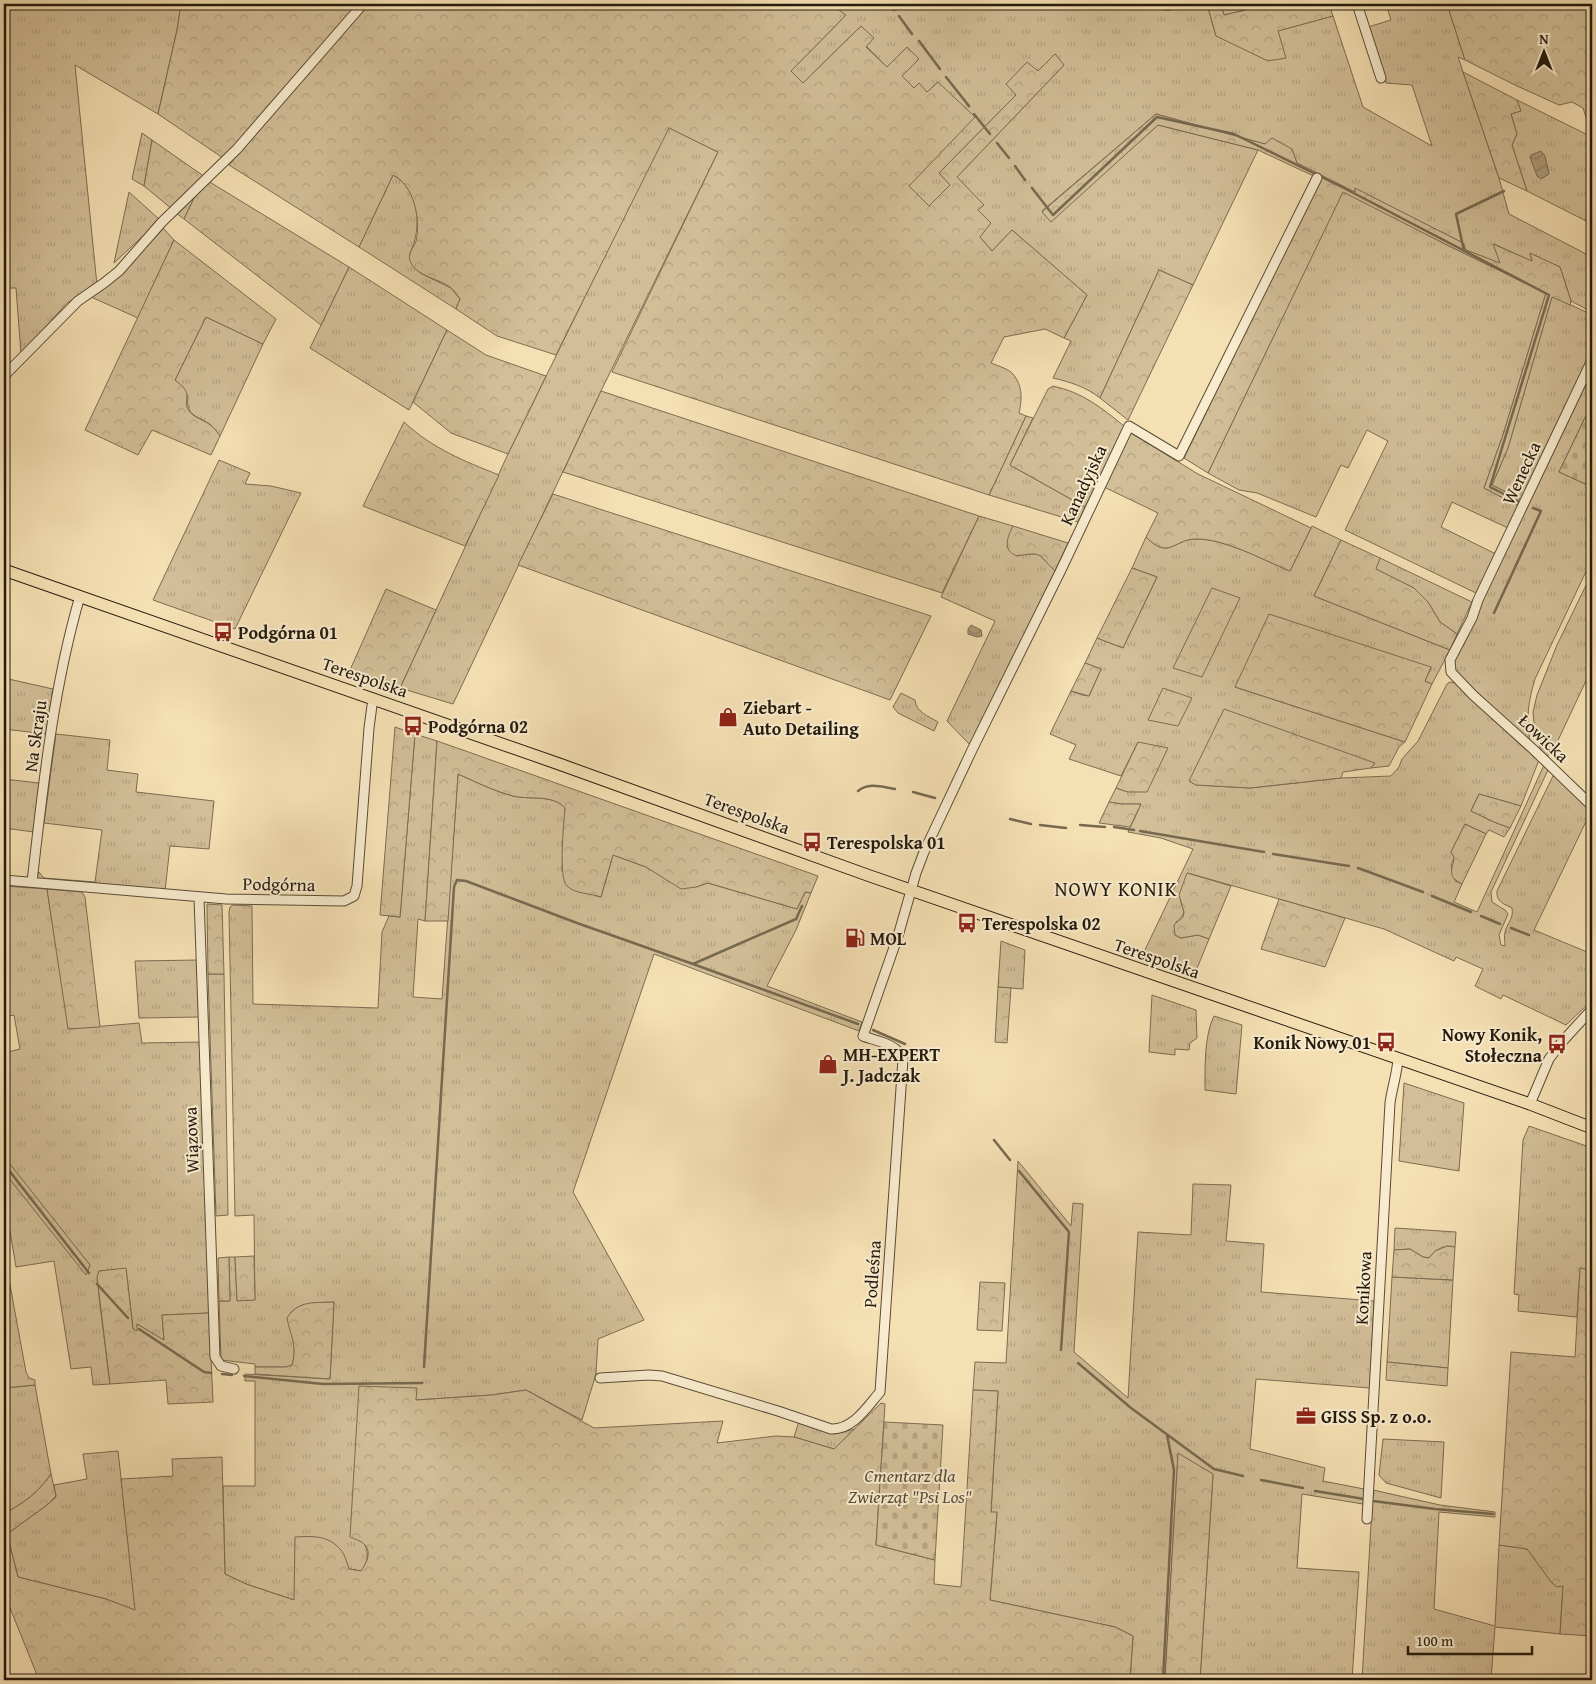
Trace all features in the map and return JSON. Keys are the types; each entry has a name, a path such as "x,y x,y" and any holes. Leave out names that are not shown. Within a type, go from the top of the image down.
{"main road":[{"name":"Terespolska","path":"4,570 373,698 911,890 1530,1104 1592,1128"}],"street":[{"path":"4,376 78,301 104,283 118,270 162,222 237,149 363,4"},
{"path":"1357,4 1381,78"},
{"name":"Kanadyjska","path":"911,890 924,852 1129,426 1179,456 1317,178"},
{"name":"Wenecka","path":"1473,695 1452,672 1450,660 1472,618 1478,600 1592,360"},
{"name":"Na Skraju","path":"32,882 40,809 59,681 80,596"},
{"name":"Łowicka","path":"1473,695 1592,806"},
{"name":"Podgórna","path":"4,880 226,899 344,901 354,896 357,886 373,698"},
{"name":"Podleśna","path":"600,1378 662,1376 831,1429 838,1429 855,1420 880,1392 904,1059 896,1048 863,1036 898,936 911,890"},
{"name":"Wiązowa","path":"199,897 215,1358 221,1366 234,1369"},
{"path":"1530,1104 1549,1059 1592,1009"},
{"name":"Konikowa","path":"1367,1519 1390,1103 1398,1059"}],"green space":[{"path":"5,4 181,4 158,114 75,65 97,285 67,303 21,354 16,288 4,288"},
{"path":"181,4 357,4 223,158 158,114"},
{"path":"366,4 844,4 839,10 846,15 791,71 803,83 861,26 874,38 866,47 887,67 907,47 919,59 902,76 914,88 919,83 927,92 938,82 975,117 909,186 929,206 950,185 939,173 1016,95 1006,84 1027,62 1038,71 1055,54 1064,65 957,177 984,205 978,210 991,223 980,237 992,251 1012,230 1087,295 1064,338 1045,329 1004,337 991,363 1009,371 1019,383 1021,403 1019,413 1026,416 989,495 612,372 718,152 669,128 556,355 497,336 456,309 460,299 450,287 423,274 414,267 409,257 416,241 417,232 414,203 406,186 393,175 359,247 229,165"},
{"path":"844,4 1139,4 1141,8 1170,10 1169,4 1207,4 1216,36 1277,31 1333,16 1363,107 1432,146 1412,85 1386,83 1368,27 1391,20 1386,4 1447,4 1465,60 1458,57 1499,178 1509,214 1592,257 1592,312 1571,301 1560,267 1530,254 1533,262 1494,244 1501,264 1466,250 1463,243 1355,189 1355,193 1296,163 1292,149 1265,144 1156,114 1042,211 1051,221 1158,125 1258,150 1193,285 1159,270 1100,398 1078,385 1053,378 1071,341 1064,338 1087,295 1012,230 992,251 979,236 978,210 983,205 957,177 1064,65 1054,55 1038,71 1007,84 1016,95 939,173 950,185 929,207 908,186 938,82 927,92 914,88 902,76 918,59 907,48 888,68 866,46 861,26 803,83 791,71 845,16 839,10"},
{"path":"1139,4 1169,4 1170,10 1140,8"},
{"path":"1207,4 1221,4 1224,15 1246,10 1245,4 1329,4 1333,16 1278,31 1286,58 1268,61 1216,36"},
{"path":"1221,4 1245,4 1246,10 1224,15"},
{"path":"1447,4 1592,4 1592,119 1586,117 1583,108 1572,102 1559,105 1465,60"},
{"path":"1463,72 1517,100 1521,111 1511,114 1517,134 1512,145 1527,191 1499,178"},
{"path":"1517,100 1592,137 1592,224 1527,191 1512,145 1517,134 1511,114 1520,111"},
{"path":"1156,114 1265,144 1272,138 1292,149 1297,163 1355,192 1355,188 1463,243 1466,250 1500,263 1493,244 1532,261 1530,253 1560,267 1571,301 1570,305 1552,297 1508,448 1492,485 1522,500 1519,506 1484,488 1503,435 1546,293 1343,192 1208,473 1184,458 1320,179 1258,150 1158,125 1051,222 1042,212"},
{"path":"668,127 718,152 601,391 453,704 400,688 508,454"},
{"path":"142,133 152,140 144,186 132,179"},
{"path":"152,140 205,177 172,209 144,186"},
{"path":"393,175 409,190 416,211 416,233 410,253 420,273 451,288 460,299 456,309 359,247"},
{"path":"208,181 349,267 321,325 184,219 197,192"},
{"path":"1343,191 1447,245 1546,293 1503,435 1484,488 1519,506 1508,528 1452,502 1441,527 1496,554 1476,593 1345,530 1388,441 1367,430 1348,468 1341,465 1316,517 1257,493 1239,490 1208,473"},
{"path":"129,192 160,220 114,263"},
{"path":"197,192 184,219 176,213"},
{"path":"163,228 174,240 138,318 91,297 130,264"},
{"path":"174,240 276,319 263,344 206,317 175,380 187,393 186,403 189,411 211,425 220,436 211,455 152,430 138,455 85,430"},
{"path":"349,267 447,330 409,410 310,348"},
{"path":"1159,270 1193,285 1128,420 1100,398"},
{"path":"1552,296 1592,315 1592,353 1522,500 1492,485 1508,448"},
{"path":"206,317 263,344 220,436 212,426 191,412 188,396 175,380"},
{"path":"447,330 486,355 546,376 508,454 451,433 413,402"},
{"path":"1592,366 1592,403 1559,472 1592,487 1592,559 1535,679 1528,710 1530,742 1456,672 1453,660"},
{"path":"1053,386 1073,392 1100,407 1124,426 1085,507 1010,465 1048,389"},
{"path":"601,391 979,516 942,593 563,472"},
{"path":"1592,403 1592,487 1559,472"},
{"path":"1026,416 1033,418 1010,465 1085,507 1078,522 989,495"},
{"path":"404,422 438,447 499,475 465,546 363,506"},
{"path":"1131,433 1198,474 1311,528 1290,571 1243,550 1218,542 1195,539 1166,548 1154,544 1146,537 1158,513 1104,487"},
{"path":"219,460 250,473 245,484 271,486 301,493 235,629 153,600"},
{"path":"553,494 931,616 890,700 518,565"},
{"path":"979,516 1013,526 1007,547 1017,556 1036,554 1040,556 1055,571 971,746 947,721 995,621 941,597"},
{"path":"1013,526 1068,543 1055,571 1043,558 1036,554 1017,556 1009,550 1007,543"},
{"path":"1312,526 1341,540 1314,596 1450,650 1432,684 1425,681 1431,668 1235,687 1405,742 1399,747 1389,766 1371,768 1375,763 1189,781 1196,785 1250,788 1341,778 1391,776 1399,767 1402,759 1418,741 1447,684 1450,682 1455,683 1539,760 1521,806 1479,794 1471,811 1510,828 1504,837 1489,830 1486,834 1465,824 1451,852 1454,857 1451,866 1455,881 1462,884 1454,902 1477,912 1544,765 1548,767 1491,892 1492,902 1508,914 1499,935 1501,945 1505,946 1505,932 1511,918 1512,908 1499,900 1497,891 1553,776 1556,776 1591,811 1534,930 1592,954 1592,1000 1566,1025 1503,995 1501,999 1475,986 1483,969 1456,957 1454,961 1384,929 1188,873 1181,897 1184,912 1176,922 1175,935 1181,938 1198,935 1209,939 1196,971 1144,952 1193,849 1161,838 1128,832 1141,804 1109,802 1116,788 1128,792 1138,742 1121,776 1069,759 1076,745 1050,734 1071,691 1089,696 1101,669 1085,663 1097,638 1123,648 1157,577 1132,568 1146,537 1154,544 1166,548 1195,539 1218,542 1243,550 1290,571"},
{"path":"1341,540 1380,558 1376,569 1414,588 1428,602 1440,622 1457,634 1450,650 1314,596"},
{"path":"1380,558 1472,602 1457,634 1440,622 1428,602 1414,588 1375,569"},
{"path":"1132,568 1157,577 1123,648 1097,638"},
{"path":"1592,573 1592,668 1552,753 1546,756 1543,755 1535,733 1533,712 1537,695 1557,645"},
{"path":"1212,588 1240,598 1202,677 1173,668"},
{"path":"386,589 436,610 400,688 350,670"},
{"path":"1269,614 1431,667 1425,681 1432,684 1405,742 1235,687"},
{"path":"1085,663 1101,669 1089,696 1071,691"},
{"path":"4,678 53,689 46,734 4,729"},
{"path":"1163,688 1192,698 1178,726 1148,720"},
{"path":"901,693 915,700 920,711 938,722 934,731 898,713 893,707"},
{"path":"1224,709 1375,763 1371,768 1343,772 1341,778 1250,788 1196,785 1189,781"},
{"path":"395,727 415,734 400,917 380,915"},
{"path":"56,734 110,740 107,770 138,774 136,792 214,801 209,849 170,846 165,891 39,880 37,878 39,872 44,878 95,882 102,830 44,823"},
{"path":"415,734 437,741 425,921 418,919 413,997 442,999 458,774 506,794 547,799 565,808 562,870 596,896 601,897 613,855 646,867 663,877 696,887 708,883 797,909 805,892 811,893 796,930 767,986 862,1022 859,1031 654,954 573,1192 644,1320 598,1339 596,1374 582,1420 526,1390 492,1395 415,1400 416,1389 365,1545 367,1558 363,1568 361,1571 349,1569 341,1551 294,1600 246,1584 225,1574 223,1486 255,1486 255,1381 245,1381 245,1374 330,1379 334,1302 306,1304 291,1312 289,1326 294,1340 292,1365 286,1367 255,1367 255,1364 221,1360 219,1301 230,1301 229,1257 235,1257 237,1300 255,1300 254,1215 235,1216 229,912 230,907 233,905 252,906 253,1004 378,1008 382,932 389,916 400,917"},
{"path":"437,741 818,876 811,893 805,892 797,909 708,883 681,889 646,867 613,855 601,897 578,892 570,889 564,881 562,849 565,808 547,799 506,794 458,774 448,921 425,921"},
{"path":"1138,742 1168,748 1147,792 1128,792 1116,788"},
{"path":"4,779 39,783 34,832 4,828"},
{"path":"1479,794 1521,806 1510,828 1471,811"},
{"path":"1109,802 1141,804 1130,827 1099,823"},
{"path":"1465,824 1486,834 1462,884 1452,875 1454,857 1451,852"},
{"path":"1187,873 1231,886 1209,939 1198,935 1181,938 1175,935 1174,925 1183,917 1184,912 1179,895"},
{"path":"4,886 47,889 69,1029 139,1023 142,1043 201,1042 209,1313 162,1315 164,1341 137,1324 138,1332 133,1329 126,1269 99,1271 99,1297 110,1384 93,1385 91,1367 71,1369 54,1261 16,1267 4,1196 4,1172 4,1053 20,1049 14,1015 4,1017","holes":["9,1164 90,1265 86,1274 4,1172"]},
{"path":"47,889 82,892 85,897 100,1027 68,1029"},
{"path":"1279,899 1345,918 1325,967 1261,949"},
{"path":"207,904 222,905 224,974 208,974"},
{"path":"1001,941 1025,950 1023,989 998,987"},
{"path":"198,960 200,1017 139,1018 135,961"},
{"path":"208,974 224,974 228,1215 216,1216"},
{"path":"998,987 1011,988 1007,1043 995,1042"},
{"path":"1152,995 1196,1010 1197,1038 1190,1043 1189,1050 1175,1049 1175,1055 1149,1052"},
{"path":"1214,1016 1242,1025 1236,1094 1205,1090 1208,1033"},
{"path":"1404,1083 1464,1103 1459,1171 1399,1161"},
{"path":"1529,1126 1592,1148 1592,1270 1580,1269 1577,1317 1518,1311 1519,1295 1514,1294 1523,1140"},
{"path":"1018,1161 1071,1226 1073,1203 1083,1204 1074,1352 1128,1398 1138,1232 1191,1235 1193,1184 1231,1185 1226,1241 1264,1244 1261,1292 1374,1301 1370,1388 1256,1379 1250,1449 1325,1468 1323,1481 1364,1489 1363,1504 1302,1494 1297,1568 1359,1572 1352,1680 1200,1680 1213,1474 1178,1454 1165,1680 1130,1680 1133,1636 1115,1627 990,1600 997,1513 991,1513 998,1391 973,1390 975,1362 1006,1363"},
{"path":"10,1164 90,1265 86,1275 4,1172"},
{"path":"1395,1228 1456,1232 1455,1247 1447,1246 1440,1248 1429,1258 1423,1257 1410,1249 1394,1250"},
{"path":"1447,1246 1455,1247 1453,1280 1392,1277 1394,1250 1410,1249 1423,1257 1429,1258 1435,1251"},
{"path":"4,1252 26,1372 29,1378 35,1380 35,1385 4,1388"},
{"path":"254,1256 255,1300 237,1301 235,1257"},
{"path":"229,1257 230,1301 219,1301 218,1258"},
{"path":"126,1268 133,1329 137,1331 137,1324 164,1340 162,1315 209,1313 213,1402 168,1404 166,1380 110,1384 97,1277 99,1271"},
{"path":"1580,1268 1592,1270 1592,1636 1560,1634 1563,1586 1557,1587 1552,1583 1527,1549 1499,1545 1511,1352 1575,1357"},
{"path":"1392,1277 1453,1280 1448,1368 1387,1362"},
{"path":"980,1282 1005,1283 1002,1331 977,1330"},
{"path":"334,1302 330,1379 255,1374 255,1367 286,1367 292,1365 294,1346 287,1318 291,1312 302,1305"},
{"path":"1387,1362 1448,1368 1447,1386 1386,1380"},
{"path":"35,1385 51,1474 30,1497 4,1514 4,1388"},
{"path":"359,1386 417,1388 416,1400 492,1395 526,1390 594,1428 723,1421 717,1443 776,1436 794,1437 834,1449 881,1403 885,1404 876,1545 935,1560 934,1584 961,1587 973,1390 998,1391 991,1512 997,1512 990,1600 1115,1627 1133,1636 1130,1680 39,1680 4,1593 4,1514 30,1497 51,1474 56,1496 47,1505 7,1534 18,1577 106,1599 135,1610 121,1479 173,1476 172,1459 222,1457 225,1574 246,1584 294,1600 295,1537 314,1537 331,1542 342,1552 349,1569 361,1571 368,1558 368,1551 365,1545 350,1537"},
{"path":"799,1421 834,1434 855,1429 834,1449 794,1437"},
{"name":"Cmentarz dla Zwierząt \"Psi Los\"","path":"884,1422 943,1425 935,1560 876,1545"},
{"path":"1383,1439 1444,1442 1441,1498 1386,1483 1379,1475"},
{"path":"118,1451 136,1611 106,1599 18,1577 7,1534 56,1497 54,1485 87,1479 83,1454"},
{"path":"1178,1453 1213,1474 1200,1680 1165,1680"},
{"path":"1373,1490 1440,1505 1495,1512 1495,1517 1439,1512 1434,1609 1495,1626 1499,1545 1523,1548 1530,1551 1563,1586 1560,1634 1495,1627 1491,1680 1362,1680"}],"water":[{"path":"1541,151 1545,156 1549,174 1541,179 1537,176 1530,157"},
{"path":"971,625 981,630 982,636 977,637 968,634 968,629"}],"waterway":[{"path":"889,4 894,10"},
{"path":"899,16 912,34"},
{"path":"919,41 940,69"},
{"path":"946,77 969,106"},
{"path":"974,114 990,134"},
{"path":"1032,188 1053,215 1157,117 1234,134 1342,187 1549,295 1490,487 1522,503"},
{"path":"997,143 1009,158"},
{"path":"1015,166 1025,180"},
{"path":"1464,251 1456,214 1504,191"},
{"path":"1494,613 1541,511 1533,508"},
{"path":"858,791 871,786 895,789"},
{"path":"913,792 935,798"},
{"path":"1010,819 1031,824"},
{"path":"1040,825 1066,828"},
{"path":"1080,825 1105,827"},
{"path":"1114,827 1134,830"},
{"path":"1140,831 1264,852"},
{"path":"1273,854 1349,866"},
{"path":"1358,868 1423,892"},
{"path":"424,1367 454,887 457,880 466,881 693,964 796,919 802,906"},
{"path":"1432,896 1471,912"},
{"path":"1481,916 1500,924"},
{"path":"1511,928 1529,935"},
{"path":"693,964 858,1024"},
{"path":"873,1030 905,1044"},
{"path":"994,1140 1010,1160"},
{"path":"4,1164 89,1273"},
{"path":"1019,1171 1069,1232 1061,1350"},
{"path":"97,1284 128,1318"},
{"path":"139,1329 204,1372 211,1373"},
{"path":"1078,1363 1131,1408 1214,1469 1243,1476"},
{"path":"222,1374 232,1375"},
{"path":"244,1376 323,1384 422,1383"},
{"path":"1163,1680 1174,1470 1167,1435"},
{"path":"1261,1480 1303,1488"},
{"path":"1315,1491 1364,1499"},
{"path":"1373,1501 1493,1514"}],"place":[{"name":"Podgórna 01","path":"223,632"},
{"name":"Ziebart - Auto Detailing","path":"728,717"},
{"name":"Podgórna 02","path":"413,726"},
{"name":"Terespolska 01","path":"812,842"},
{"name":"Terespolska 02","path":"967,923"},
{"name":"MOL","path":"855,938"},
{"name":"Konik Nowy 01","path":"1386,1042"},
{"name":"Nowy Konik, Stołeczna","path":"1557,1044"},
{"name":"MH-EXPERT J. Jadczak","path":"828,1064"},
{"name":"GISS Sp. z o.o.","path":"1306,1416"}],"district":[{"name":"NOWY KONIK","path":"1116,888"}]}
